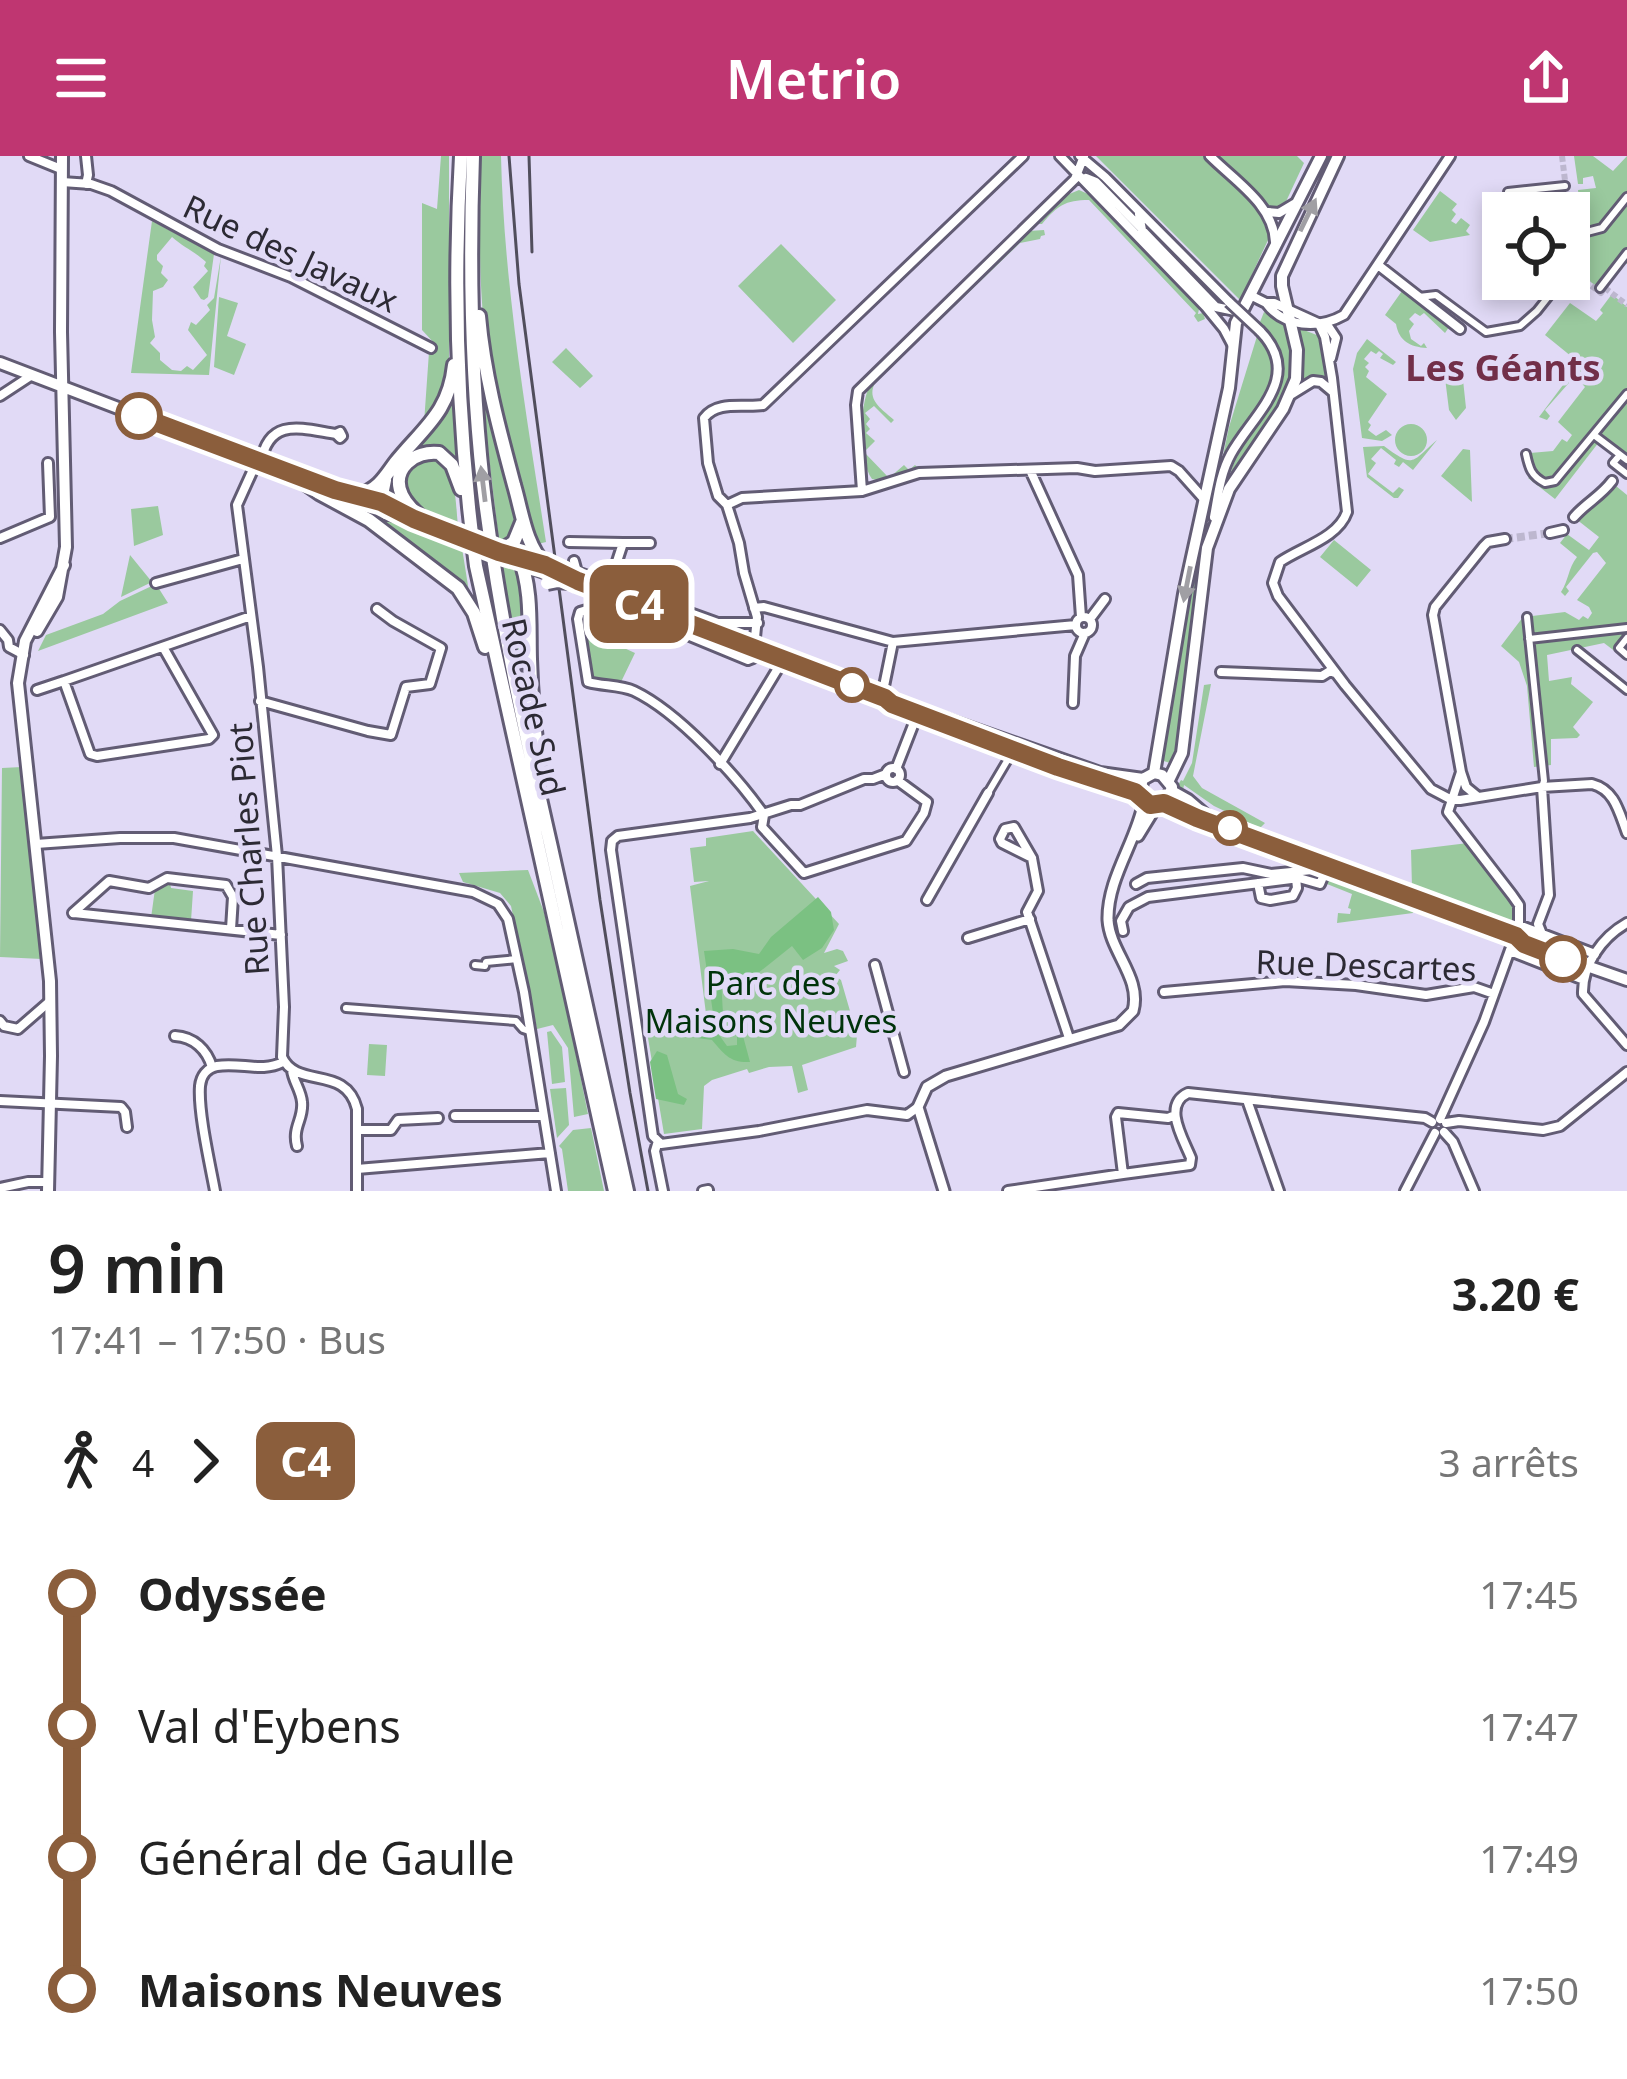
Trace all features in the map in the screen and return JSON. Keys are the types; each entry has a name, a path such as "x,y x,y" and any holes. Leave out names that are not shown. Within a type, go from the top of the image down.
{"highway":[{"name":"Rocade Sud","path":"469,157 458,305 463,436 476,566 615,1191"},
{"name":"Rocade Sud","path":"469,157 479,451 501,607 627,1191"},
{"path":"469,157 489,391 534,552 545,573 556,581 574,582"},
{"path":"360,495 385,479 434,421 453,372 458,305"},
{"path":"430,525 409,506 399,484 404,465 427,452 443,455 454,469 476,566"},
{"path":"292,474 368,520 460,590 474,613 513,740"},
{"path":"384,508 385,479"},
{"path":"499,552 518,536 524,519"},
{"path":"521,561 530,610 541,806"},
{"path":"530,610 545,573"}],"main road":[{"path":"1321,156 1233,337 1229,388 1149,776 1140,787 1197,818 1518,931 1524,944 1578,965 1592,960 1627,980"},
{"path":"1158,796 1182,753 1208,548 1228,489 1291,395 1296,379 1298,358 1282,276 1337,156"},
{"path":"48,1187 50,1001 23,721 23,672 25,652 57,597 64,565 62,169"},
{"path":"36,376 53,372 62,362"},
{"path":"0,363 545,573"},
{"path":"335,490 360,495 384,508"},
{"path":"574,582 884,697 1011,750 1158,796"},
{"path":"919,711 1100,773 1162,775 1158,796"}],"street":[{"name":"Rue des Javaux","path":"29,156 111,191 218,249 291,277 431,348"},
{"path":"86,156 86,184"},
{"path":"764,815 665,710 630,689 588,682 580,612 586,608 625,612 753,658 758,623 727,506 718,496 708,463 704,418 710,410 764,405 1023,156"},
{"path":"1064,156 1077,161 1082,157"},
{"path":"1064,156 1078,177 1216,318 1234,347"},
{"path":"1210,156 1268,212 1275,226 1275,247"},
{"path":"1330,366 1344,315 1450,156"},
{"path":"1078,177 1082,157"},
{"path":"1082,157 1260,331 1275,352 1275,386 1222,474 1208,548"},
{"path":"862,490 858,391 1078,177 1087,172 1097,176 1137,211 1142,230"},
{"path":"1078,177 1096,182 1216,307 1241,313"},
{"path":"1508,192 1565,186"},
{"path":"1590,231 1602,228 1627,197"},
{"path":"1268,212 1279,213 1300,198"},
{"path":"1600,288 1627,253"},
{"path":"1378,266 1460,329"},
{"path":"1267,303 1282,276"},
{"path":"1419,297 1436,295 1486,332 1520,326 1546,300"},
{"path":"1252,296 1267,303 1272,312 1289,314 1309,326 1344,315"},
{"path":"1216,318 1241,313"},
{"path":"1323,323 1336,338"},
{"path":"1323,323 1348,512 1334,531 1280,562 1273,584 1278,596 1427,786 1450,799 1542,787 1600,786 1623,809 1627,833"},
{"path":"0,396 36,376"},
{"path":"1291,395 1308,382 1332,378"},
{"path":"1321,382 1333,392"},
{"path":"1526,454 1534,476 1549,483 1560,477 1626,392"},
{"path":"258,461 267,442 284,430 338,433 344,417"},
{"path":"1594,435 1624,458 1613,463 1627,474"},
{"name":"Rue Charles Piot","path":"258,461 237,505 277,856 284,1062"},
{"path":"0,538 50,518 48,463"},
{"path":"727,506 742,498 862,490 919,473 1171,466 1204,499"},
{"path":"1030,470 1078,575 1080,632 1085,633 1075,656 1073,703"},
{"path":"1574,517 1612,482"},
{"path":"1550,533 1563,530"},
{"path":"1479,796 1469,792 1461,772 1432,615 1488,542 1505,539"},
{"path":"569,542 650,543"},
{"path":"610,583 623,543"},
{"path":"156,583 243,559"},
{"path":"574,561 577,572 718,623 758,623"},
{"path":"754,608 893,642 1083,621 1105,599"},
{"path":"260,700 391,735 406,688 430,684 441,648 377,609"},
{"path":"37,690 250,616"},
{"path":"1527,617 1549,895 1538,924 1542,934"},
{"path":"1529,639 1627,628"},
{"path":"0,630 25,652"},
{"path":"1572,634 1575,647 1627,691"},
{"path":"1627,638 1619,648 1627,655"},
{"path":"884,697 893,642"},
{"path":"64,681 90,754 209,739 213,735 164,647"},
{"path":"719,764 783,660"},
{"path":"1221,672 1336,673"},
{"path":"918,1108 907,1115 881,1107 708,1139 658,1142 653,1136 638,1046 611,844 618,836 764,815 886,774 890,781 897,774 919,711"},
{"path":"927,900 1007,761"},
{"path":"1461,772 1448,812 1519,905 1518,931"},
{"path":"764,815 762,827 804,873 911,836 927,802 897,774"},
{"path":"944,1191 918,1108 921,1096 935,1081 1119,1025 1133,1011 1135,989 1108,924 1128,850 1158,796"},
{"path":"1032,858 1002,843 1005,829 1014,827 1032,858 1038,891 1027,912 1069,1038"},
{"path":"36,844 174,838 473,892 498,904 508,919 517,959 556,1191"},
{"path":"1123,931 1120,922 1129,907 1148,897 1296,878 1320,884 1323,863"},
{"path":"1136,884 1147,878 1243,868 1271,874 1312,870 1323,863"},
{"path":"231,928 233,897 226,885 167,878 149,888 109,881 73,913 281,934"},
{"path":"1258,883 1261,898 1270,900 1293,896 1296,878"},
{"path":"1406,1191 1439,1126 1518,931 1526,920 1540,919"},
{"path":"968,938 1030,920"},
{"path":"1627,923 1612,931 1592,960 1583,994 1627,1045"},
{"path":"1518,931 1542,934 1592,960"},
{"path":"1510,951 1584,980"},
{"path":"475,965 517,959"},
{"path":"875,965 904,1072"},
{"name":"Rue Descartes","path":"1164,992 1285,981 1426,995 1474,987 1496,990"},
{"path":"0,1021 19,1029 50,1001"},
{"path":"346,1008 516,1021 530,1030"},
{"path":"175,1036 206,1051 212,1067"},
{"path":"215,1191 200,1085 203,1075 212,1067 269,1069 284,1062 292,1070 334,1081 348,1090 357,1105 357,1191"},
{"path":"292,1070 302,1102 294,1136 297,1146"},
{"path":"1439,1126 1459,1121 1543,1130 1560,1126 1627,1072"},
{"path":"1008,1191 1190,1165 1175,1115 1176,1101 1188,1094 1425,1118 1453,1142 1474,1191"},
{"path":"1247,1100 1279,1191"},
{"path":"0,1101 121,1107 127,1127"},
{"path":"1123,1174 1118,1113 1175,1115"},
{"path":"455,1116 544,1116"},
{"path":"357,1130 391,1130 398,1120 438,1118"},
{"path":"658,1142 655,1151 663,1191"},
{"path":"357,1169 550,1153"},
{"path":"0,1188 28,1182 48,1187"}],"green space":[{"path":"441,156 449,156 449,363 444,392 424,423 429,352 435,344 422,330 422,203 437,209"},
{"path":"481,156 501,156 511,301 546,542 538,544 487,353 480,262"},
{"path":"1096,156 1297,156 1304,163 1240,300"},
{"path":"1574,156 1593,156 1613,171 1627,156 1627,264 1623,262 1597,287 1590,281 1590,192 1578,190 1596,188 1593,176 1578,184"},
{"path":"1079,190 1088,194 1205,319 1198,322 1196,313 1089,200 1062,205 1039,224 1067,195"},
{"path":"1440,191 1457,204 1451,221 1456,224 1461,218 1470,225 1466,231 1470,235 1430,242 1413,230"},
{"path":"152,221 214,254 204,300 193,287 208,271 206,262 172,237 157,255 168,280 153,291 155,337 150,343 172,370 187,366 193,370 207,355 188,330 191,322 196,325 210,310 207,305 214,298 221,256 209,375 131,373"},
{"path":"1044,230 1040,239 1020,243 875,383 874,399 894,420 891,423 874,406 865,413 870,419 866,433 875,441 864,452 889,478 904,465 909,470 917,467 883,481 872,479 864,459 862,433 864,406 870,385 1029,231"},
{"path":"781,244 836,300 793,343 738,286"},
{"path":"1402,291 1449,327 1445,333 1424,313 1415,313 1409,319 1414,324 1411,339 1427,348 1406,342 1385,315"},
{"path":"1612,294 1627,307 1627,470 1599,442 1555,499 1528,478 1536,475 1530,453 1553,451 1562,439 1567,442 1572,435 1558,422 1585,387 1575,376 1545,410 1550,416 1547,420 1539,417 1577,361 1545,335 1570,303 1596,321"},
{"path":"219,297 238,303 227,336 246,344 234,375 214,367"},
{"path":"1264,312 1286,322 1294,359 1289,394 1230,483 1237,457 1274,401 1283,374 1274,342 1260,322"},
{"path":"1296,327 1322,337 1328,374 1322,378 1302,382 1303,356"},
{"path":"1258,333 1272,357 1272,382 1254,418 1231,443 1220,470 1229,427"},
{"path":"1367,339 1396,362 1393,365 1380,358 1379,351 1371,351 1364,359 1369,363 1366,377 1387,394 1368,422 1368,430 1376,436 1386,430 1392,435 1382,441 1362,438 1353,369"},
{"path":"566,348 593,376 580,388 552,362"},
{"path":"1461,361 1466,408 1456,420 1449,410 1444,370"},
{"path":"483,372 518,520 506,544 499,542 479,373"},
{"path":"453,397 456,459 435,449 411,453 433,430"},
{"path":"1411,424 1423,428 1427,440 1423,452 1411,456 1399,452 1395,440 1399,428"},
{"path":"1437,440 1413,470 1403,462 1399,467 1394,464 1396,460 1381,448 1371,459 1376,463 1368,474 1393,493 1399,487 1404,490 1398,498 1367,477 1363,447 1384,446 1412,460"},
{"path":"1463,449 1470,450 1472,502 1441,476"},
{"path":"435,457 452,480 458,526 426,512 404,486 413,464"},
{"path":"1616,486 1627,495 1627,657 1604,643 1547,655 1549,681 1572,677 1571,684 1593,702 1573,727 1580,735 1551,739 1551,765 1534,767 1527,686 1519,662 1501,646 1523,617 1565,612 1588,619 1589,607 1577,600 1606,563 1593,553 1566,587 1565,596 1561,592 1577,557 1560,543 1567,534 1589,550 1599,537 1576,519"},
{"path":"352,505 462,548 469,592 360,511"},
{"path":"158,506 163,535 134,546 131,509"},
{"path":"1334,540 1371,570 1357,587 1320,557"},
{"path":"130,555 152,582 121,597"},
{"path":"501,563 516,573 524,590 530,736"},
{"path":"1194,568 1200,570 1174,764 1160,760"},
{"path":"156,584 168,603 38,651 46,635 103,614"},
{"path":"589,622 601,627 598,636 635,653 621,682 593,680"},
{"path":"1211,684 1193,776 1202,788 1265,823 1260,828 1184,785 1183,790 1177,787 1192,763 1204,685"},
{"path":"22,767 42,959 0,957 2,768"},
{"name":"Parc des Maisons Neuves","path":"753,831 839,924 824,953 843,951 848,961 834,966 840,970 835,976 841,980 856,1047 802,1065 808,1090 798,1093 792,1066 749,1073 747,1069 712,1080 704,1086 702,1129 664,1134 646,1026 706,1014 690,886 709,881 694,882 690,848 706,846 706,838"},
{"path":"1468,843 1515,904 1511,924 1412,887 1411,850"},
{"path":"528,870 544,912 588,1114 574,1117 568,1048 553,1025 537,1029 511,906 500,893 463,882 459,873"},
{"path":"1330,876 1415,907 1413,913 1337,923 1338,913 1350,914 1352,894 1327,884"},
{"path":"165,882 171,888 193,891 191,921 151,918 155,889"},
{"path":"818,897 831,912 834,930 822,948 803,960 792,946 743,985 721,979 723,1014 713,1013 704,951 759,954 771,937"},
{"path":"695,1031 717,1032 727,1046 737,1045 737,1035 743,1036 750,1062 732,1059 712,1040 690,1037"},
{"path":"547,1032 562,1047 565,1082 552,1084"},
{"path":"369,1044 387,1045 385,1076 367,1075"},
{"path":"657,1051 667,1055 678,1094 687,1099 684,1105 656,1099 650,1062"},
{"path":"566,1088 569,1125 557,1138 550,1089"},
{"path":"591,1128 604,1191 568,1191 559,1146 573,1130"}],"tunnel":[{"path":"1562,156 1566,192"},
{"path":"1590,285 1601,293 1605,288 1627,305"},
{"path":"1505,539 1550,533"}],"railway":[{"path":"509,156 519,284 600,900 648,1191"},
{"path":"529,156 532,252"}],"bus line":[{"name":"C4","path":"139,416 335,490 381,502 414,519 545,565 892,704 1135,792 1150,805 1175,807 1516,936 1524,944 1563,959"}],"district":[{"name":"Les Géants","path":"1503,367"}]}
